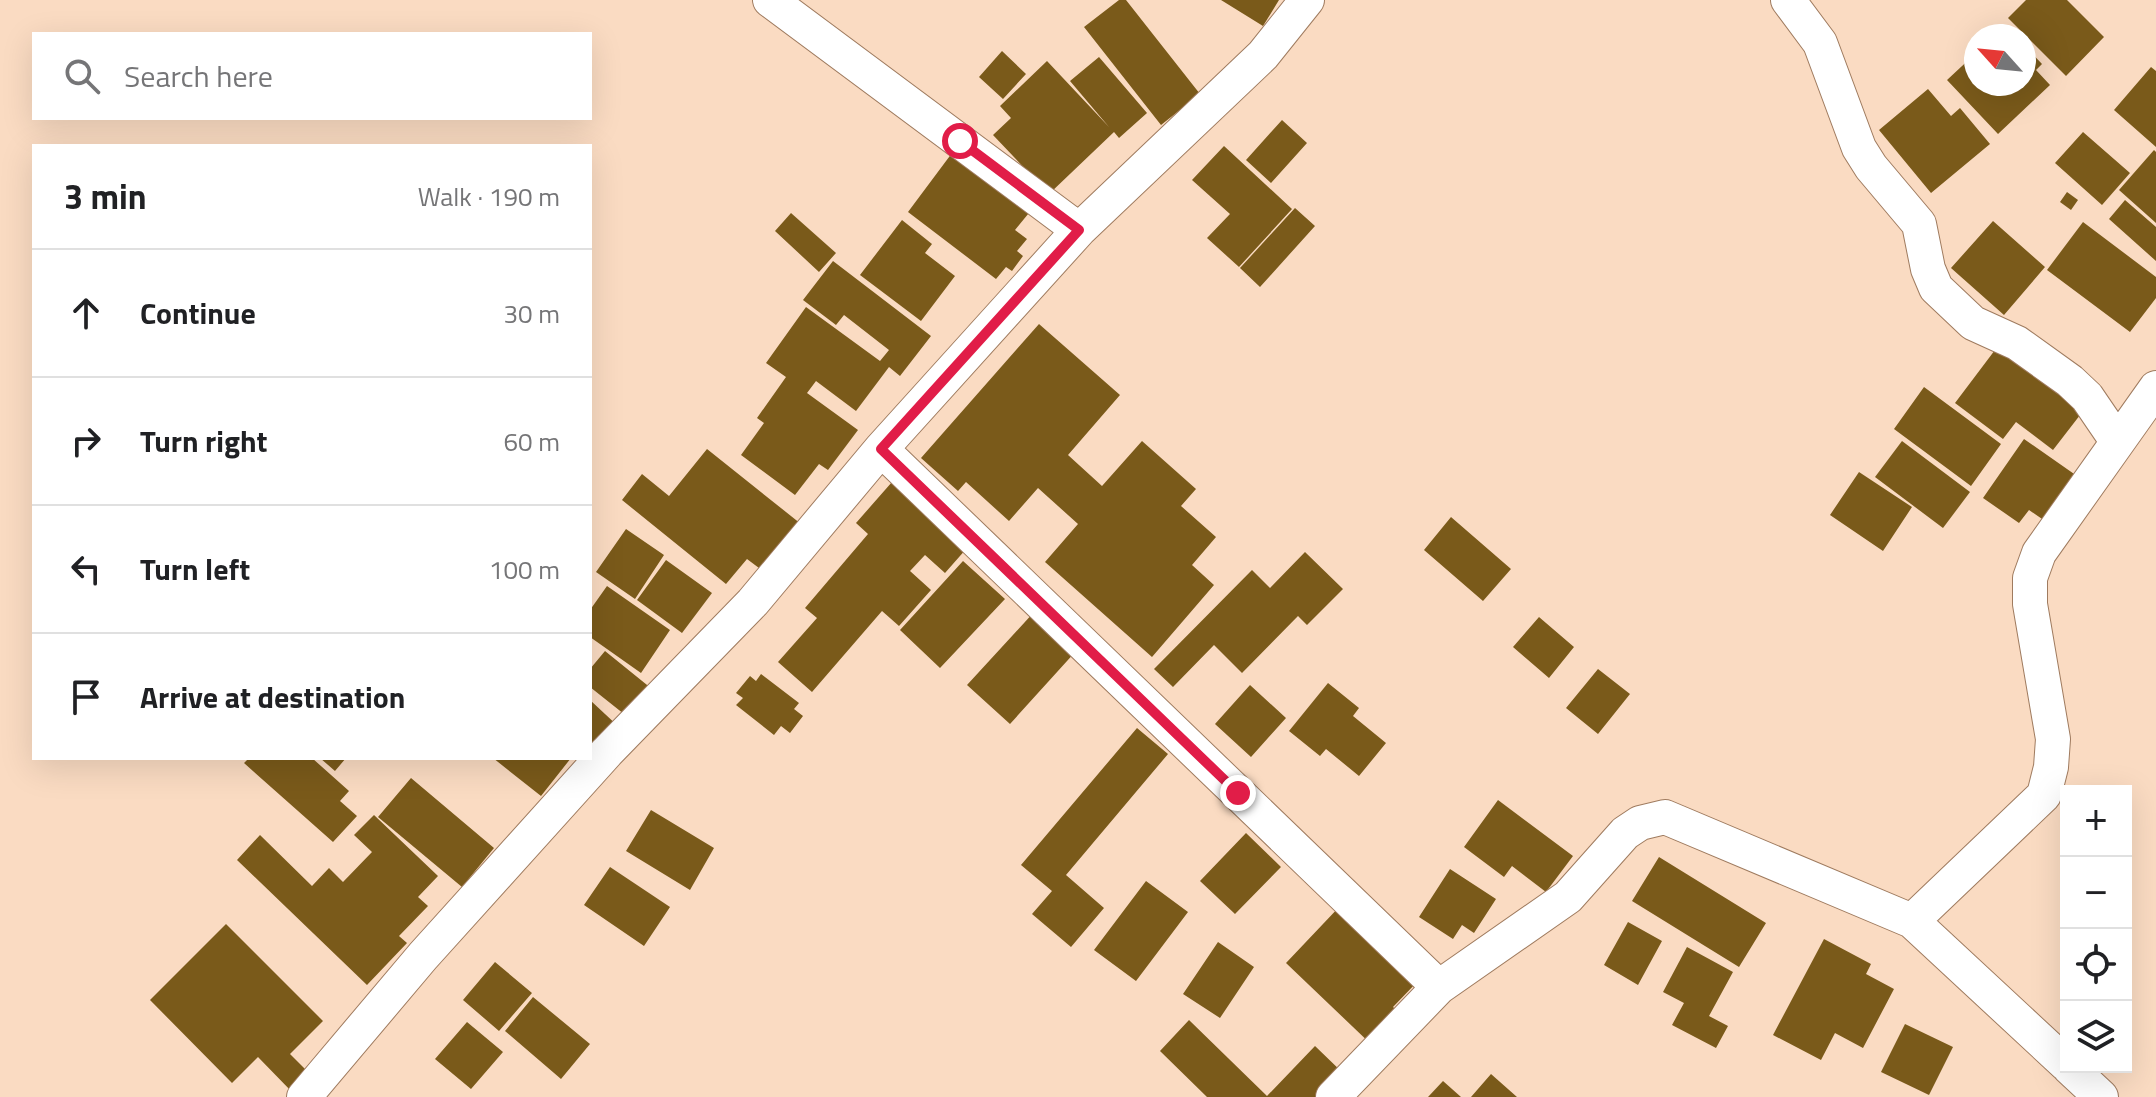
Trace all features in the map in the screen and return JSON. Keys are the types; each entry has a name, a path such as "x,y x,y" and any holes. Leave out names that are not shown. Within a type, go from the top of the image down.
{"street":[{"path":"770,0 1079,230"},
{"path":"304,1097 423,956 607,752 753,602 881,449 1079,230 1263,55 1307,0"},
{"path":"1788,0 1820,43 1859,148 1919,224 1928,269 1936,288 1973,323 2017,343 2070,381 2087,397 2117,441"},
{"path":"1912,921 2044,795 2051,767 2053,739 2030,604 2030,578 2039,553 2156,388"},
{"path":"881,449 1439,987"},
{"path":"1333,1097 1439,987 1568,897 1625,833 1640,823 1665,817 1912,921 2060,1059"},
{"path":"2075,1073 2101,1097"}],"building":[{"path":"1119,0 1126,0 1200,94 1161,125 1084,27"},
{"path":"1221,0 1279,0 1263,26"},
{"path":"2026,0 2067,0 2104,37 2066,76 2036,46 2036,24 2014,24 2008,18"},
{"path":"1002,51 1026,74 1003,99 979,77"},
{"path":"1099,57 1147,113 1119,138 1114,132 1049,194 993,135 1011,118 1000,106 1047,61 1109,127 1070,81"},
{"path":"1964,64 1964,96 2036,96 2036,70 2050,85 1998,134 1947,80"},
{"path":"2151,67 2156,71 2156,147 2114,110"},
{"path":"1928,89 1951,116 1960,108 1990,144 1931,193 1879,130"},
{"path":"1282,120 1307,143 1271,183 1246,160"},
{"path":"2083,132 2130,173 2102,205 2055,163"},
{"path":"1224,146 1292,209 1239,267 1207,238 1230,214 1192,180"},
{"path":"955,149 1033,208 1015,230 1027,239 1017,251 1023,256 1012,271 1006,267 996,279 908,212"},
{"path":"2154,150 2156,152 2156,223 2119,190"},
{"path":"2067,192 2078,200 2071,210 2060,202"},
{"path":"2125,200 2156,227 2156,261 2109,219"},
{"path":"1295,208 1315,226 1260,287 1240,268"},
{"path":"791,213 836,253 819,272 775,231"},
{"path":"902,220 932,244 925,253 955,276 921,321 860,275"},
{"path":"1993,221 2045,267 2004,315 1951,268"},
{"path":"2083,222 2156,277 2156,298 2130,332 2047,270"},
{"path":"833,261 931,336 900,376 889,367 856,411 816,381 807,393 858,430 828,470 819,464 795,495 741,455 764,423 757,418 786,377 766,363 806,307 880,361 889,350 844,315 836,325 803,300"},
{"path":"1039,324 1120,395 1068,455 1102,486 1142,441 1196,489 1181,506 1216,537 1192,565 1214,585 1152,657 1045,562 1078,524 1038,488 1009,521 966,482 958,491 921,458"},
{"path":"2001,342 2087,406 2053,450 2016,422 2003,439 1955,403"},
{"path":"1924,387 2001,444 1971,486 1894,429"},
{"path":"2024,439 2077,476 2045,521 2029,510 2019,523 1983,498"},
{"path":"1902,441 1970,492 1943,528 1875,477"},
{"path":"707,449 801,524 763,571 747,559 726,584 622,500 642,474 669,496"},
{"path":"1859,472 1912,507 1883,551 1830,515"},
{"path":"892,482 967,548 945,573 925,555 910,571 931,590 899,626 882,611 812,692 778,662 817,618 805,608 868,534 856,523"},
{"path":"1451,517 1511,569 1483,601 1424,550"},
{"path":"626,529 664,555 635,599 596,572"},
{"path":"1305,552 1343,589 1307,625 1298,616 1242,673 1214,645 1173,687 1154,669 1252,570 1270,588"},
{"path":"666,560 712,593 682,633 637,600"},
{"path":"963,561 1005,599 940,668 900,630"},
{"path":"607,586 670,630 641,673 592,638 592,607"},
{"path":"1035,611 1077,650 1010,724 967,685"},
{"path":"1539,617 1574,647 1549,678 1513,647"},
{"path":"605,651 652,689 629,718 592,689 592,667"},
{"path":"1598,669 1630,694 1598,734 1566,708"},
{"path":"761,674 799,703 794,709 803,716 790,733 781,726 774,735 736,705 743,698 736,693 750,676 756,681"},
{"path":"1328,683 1359,708 1353,716 1386,743 1359,776 1326,749 1320,756 1289,731"},
{"path":"1250,685 1286,718 1251,757 1215,724"},
{"path":"592,702 620,728 592,759"},
{"path":"1137,728 1168,754 1066,875 1104,908 1071,947 1032,914 1052,891 1021,865"},
{"path":"247,760 314,760 349,791 340,801 357,816 333,842 244,763"},
{"path":"322,760 344,760 335,771"},
{"path":"496,760 569,760 541,796"},
{"path":"411,778 494,848 462,887 378,817"},
{"path":"1498,800 1573,856 1546,892 1512,866 1504,877 1464,847"},
{"path":"651,810 714,848 690,890 626,851"},
{"path":"374,815 438,876 418,897 428,906 399,936 407,943 367,985 237,860 260,835 312,886 329,868 343,882 372,852 354,835"},
{"path":"1246,833 1281,867 1235,914 1200,881"},
{"path":"1659,857 1766,923 1739,967 1632,901"},
{"path":"610,867 670,907 644,946 584,905"},
{"path":"1450,869 1496,899 1474,933 1462,925 1453,939 1419,917"},
{"path":"1146,881 1188,912 1136,981 1094,950"},
{"path":"1341,905 1419,980 1393,1007 1404,1017 1375,1048 1286,963"},
{"path":"1628,922 1662,941 1638,985 1604,965"},
{"path":"226,924 323,1021 290,1054 311,1075 293,1093 258,1057 232,1083 150,1000"},
{"path":"1824,939 1871,964 1866,974 1894,989 1863,1048 1835,1033 1821,1060 1773,1035"},
{"path":"1218,942 1254,967 1220,1018 1183,994"},
{"path":"1687,947 1733,972 1709,1016 1728,1026 1716,1048 1672,1025 1684,1003 1663,992"},
{"path":"495,962 532,993 499,1031 463,1000"},
{"path":"533,997 590,1044 561,1079 505,1031"},
{"path":"1189,1020 1267,1096 1315,1046 1344,1074 1322,1097 1207,1097 1160,1051"},
{"path":"467,1022 503,1052 471,1089 435,1059"},
{"path":"1905,1024 1953,1047 1929,1095 1881,1072"},
{"path":"1491,1074 1517,1097 1471,1097"},
{"path":"1443,1081 1461,1097 1428,1097"}],"route":[{"path":"960,141 1079,230 881,449 1238,793"}]}
